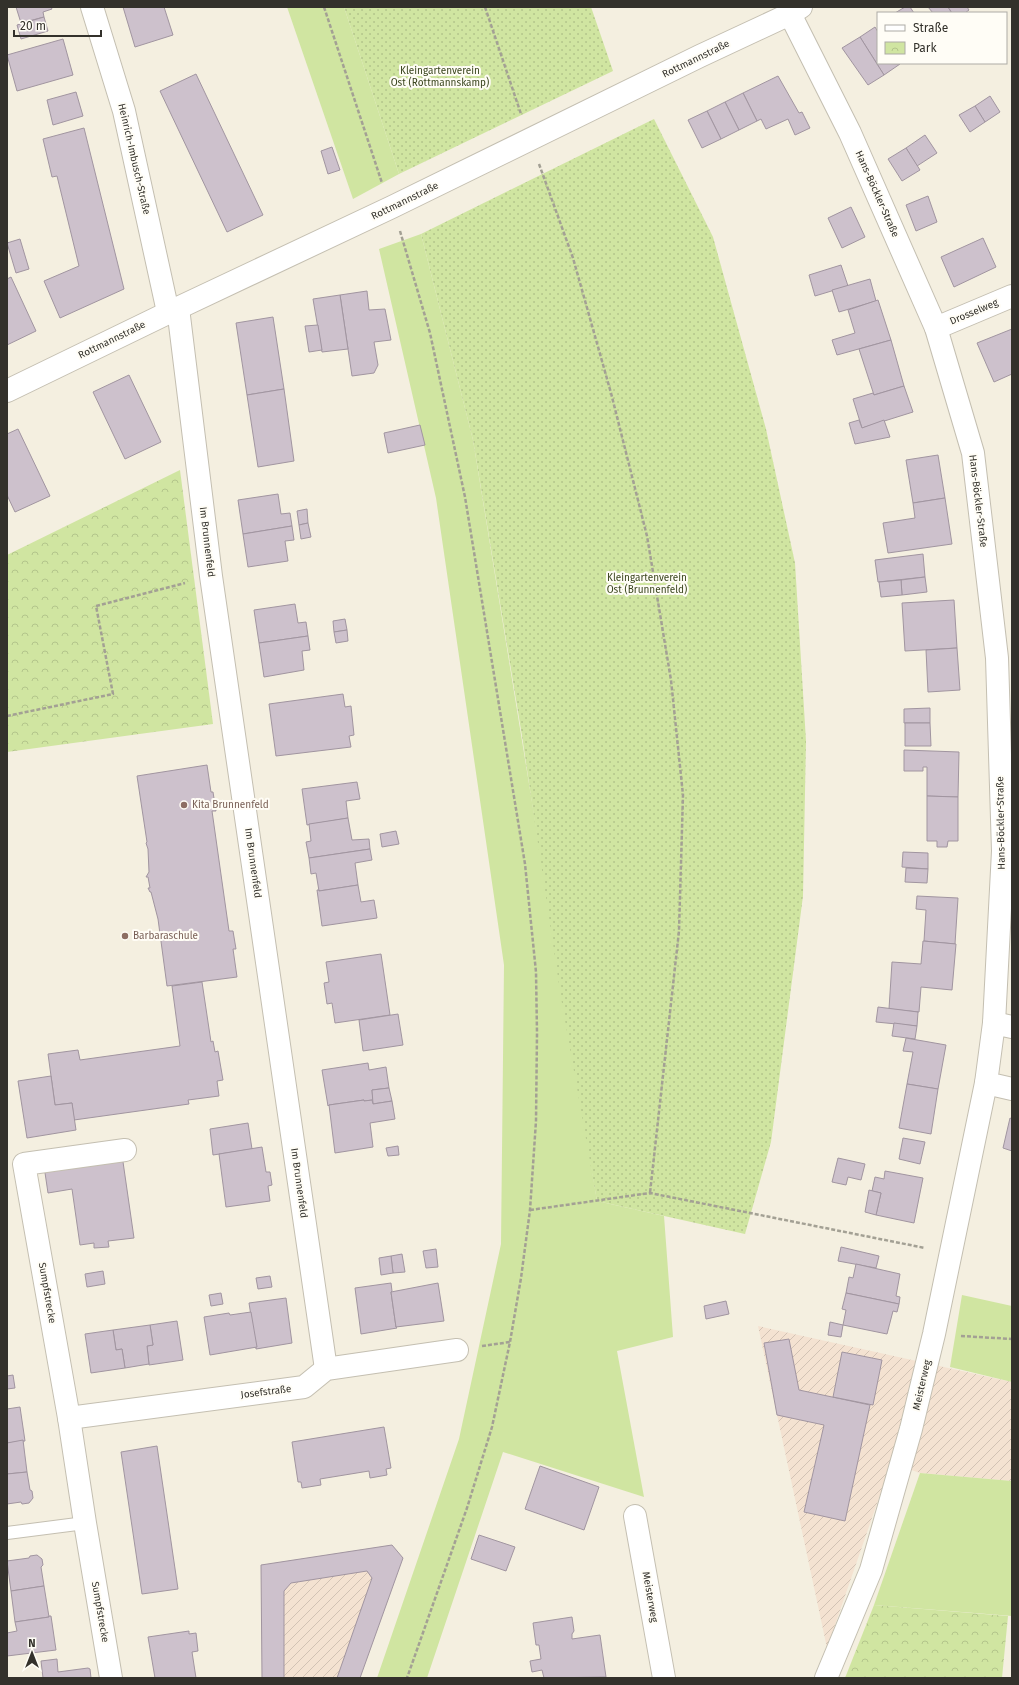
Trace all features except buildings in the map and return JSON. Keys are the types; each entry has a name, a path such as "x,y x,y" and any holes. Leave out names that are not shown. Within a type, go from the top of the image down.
{"street":[{"name":"Heinrich-Imbusch-Straße","path":"92,7 124,111 173,310"},
{"name":"Rottmannstraße","path":"7,391 173,310 392,208 796,10"},
{"name":"Hans-Böckler-Straße","path":"796,10 936,328 973,453 1005,656 1002,851 1003,1025 986,1083"},
{"name":"Drosselweg","path":"936,328 1012,296"},
{"name":"Im Brunnenfeld","path":"173,310 326,1369"},
{"path":"986,1083 1012,1089"},
{"name":"Meisterweg","path":"826,1678 871,1570 911,1429 934,1334 986,1083"},
{"name":"Sumpfstrecke","path":"111,1678 69,1418 24,1164 125,1150"},
{"path":"326,1369 457,1350"},
{"name":"Josefstraße","path":"69,1418 304,1387 326,1369"},
{"name":"Meisterweg","path":"635,1516 664,1678"}],"lane":[{"path":"7,1533 85,1523"}],"path":[{"path":"324,7 382,184 401,234 430,333 463,490 525,864 536,972 536,1121 530,1210 520,1285 492,1427 467,1508 407,1678"},
{"path":"485,7 530,140 573,258 611,393 647,536 671,680 683,795 679,932 650,1193"},
{"path":"7,716 113,694 96,606 211,576"},
{"path":"530,1210 650,1193 950,1253"},
{"path":"934,1334 1012,1339"}],"shaded area":[{"path":"758,1326 1012,1382 1012,1481 920,1473 891,1463 827,1648"},
{"path":"392,1545 360,1678 262,1678 261,1565"}],"green space":[{"path":"287,7 344,7 399,174 353,199"},
{"name":"Kleingartenverein Ost (Rottmannskamp)","path":"344,7 591,7 613,71 399,174"},
{"name":"Kleingartenverein Ost (Brunnenfeld)","path":"654,119 713,237 766,429 795,563 806,741 803,896 771,1142 745,1234 597,1201 561,998 522,736 473,440 421,234"},
{"path":"421,234 473,440 597,1201 664,1216 673,1337 617,1351 644,1497 503,1452 427,1678 377,1678 459,1439 501,1244 504,965 436,498 379,249"},
{"path":"180,470 213,724 7,752 7,555"},
{"path":"962,1295 1012,1306 1012,1382 950,1367"},
{"path":"920,1473 1012,1481 1012,1616 874,1605"},
{"path":"874,1605 1008,1616 1002,1678 845,1678"}],"place":[{"name":"Kita Brunnenfeld","path":"184,805"},
{"name":"Barbaraschule","path":"125,936"}]}
